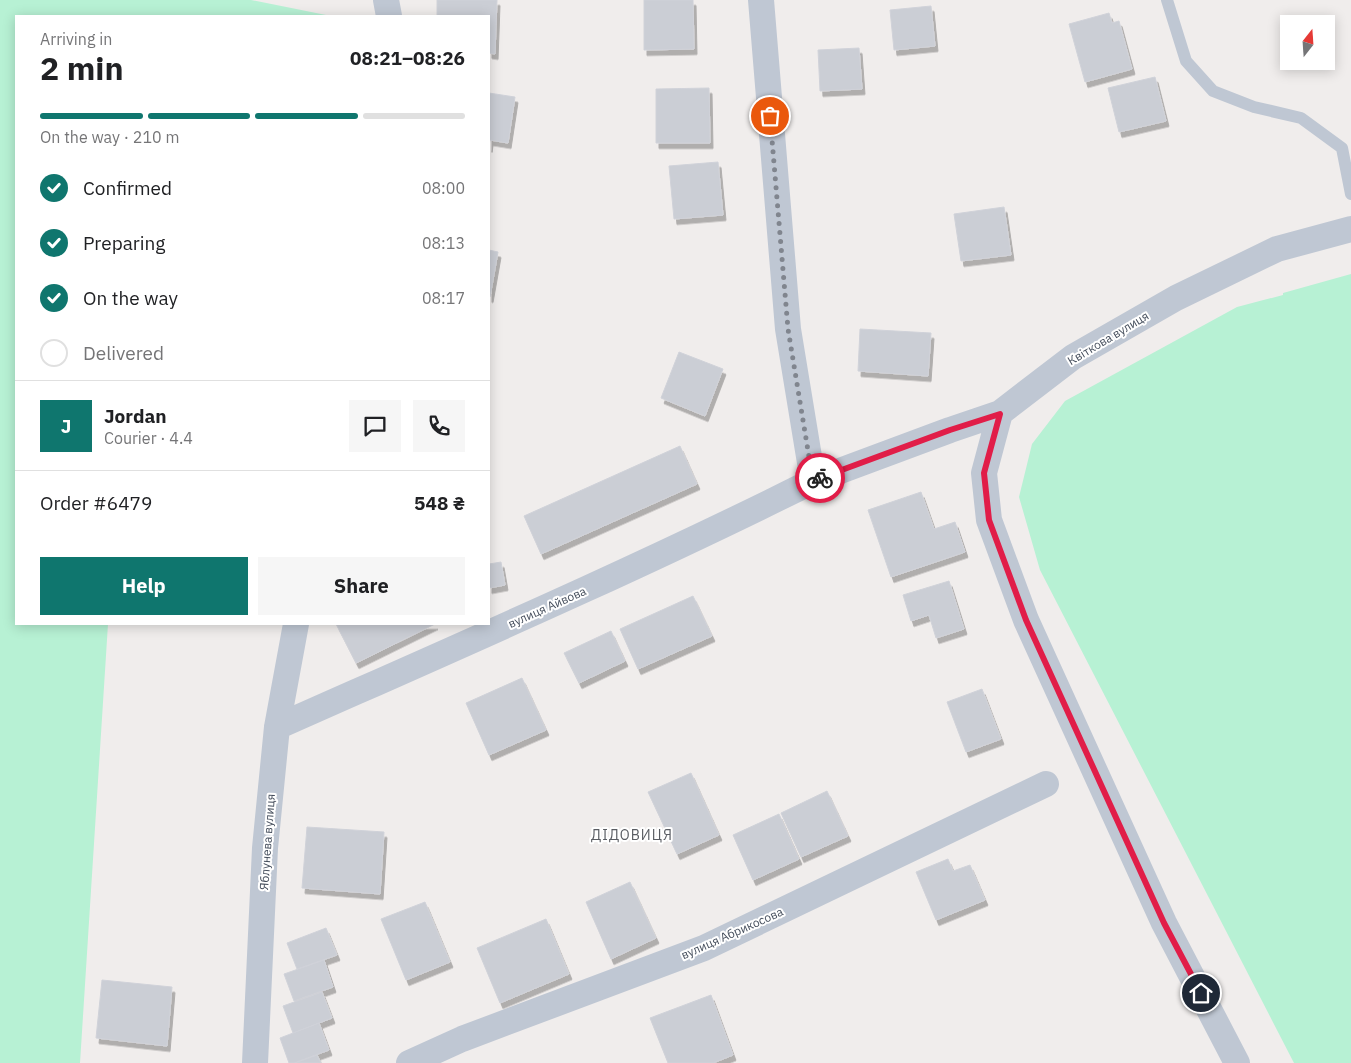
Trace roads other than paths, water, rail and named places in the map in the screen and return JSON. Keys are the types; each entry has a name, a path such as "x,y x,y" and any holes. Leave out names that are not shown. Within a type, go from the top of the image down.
{"street":[{"path":"386,0 389,15"},
{"path":"761,0 788,329 813,481"},
{"name":"Квіткова вулиця","path":"1000,414 1073,357 1176,298 1277,249 1351,229"},
{"path":"1000,414 984,473 989,520 999,548 1026,620 1164,923 1237,1063"},
{"name":"вулиця Айвова","path":"277,726 586,590 813,481 950,430 1000,414"},
{"name":"Яблунева вулиця","path":"255,1063 265,848 277,726 296,625"},
{"name":"вулиця Абрикосова","path":"409,1063 462,1039 704,948 1046,784"}],"lane":[{"path":"1167,0 1186,61 1213,91 1254,107 1301,118 1342,148 1351,194"}],"district":[{"name":"ДІДОВИЦЯ","path":"632,835"}]}
